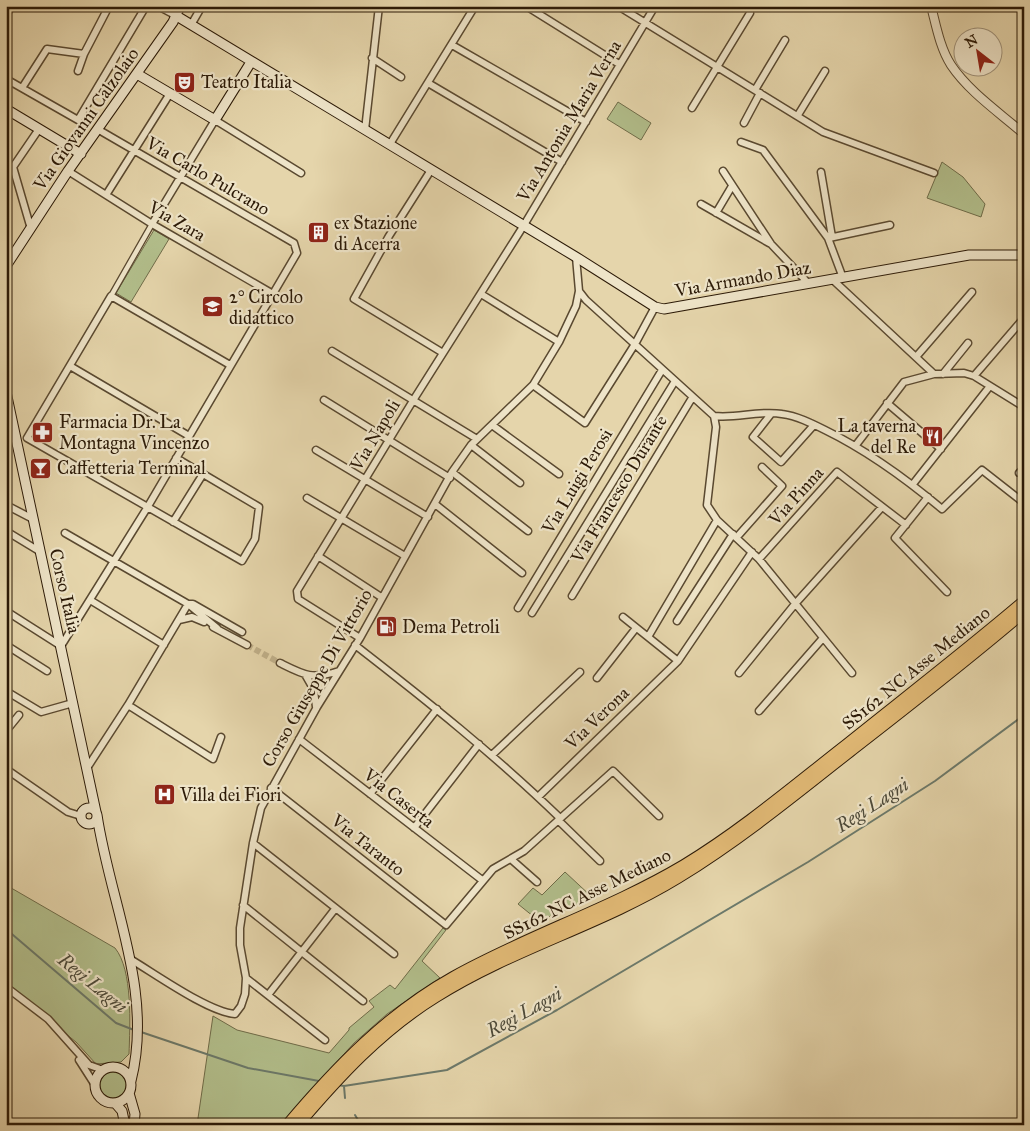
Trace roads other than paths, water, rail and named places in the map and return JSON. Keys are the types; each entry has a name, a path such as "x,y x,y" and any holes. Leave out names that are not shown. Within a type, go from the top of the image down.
{"highway":[{"name":"SS162 NC Asse Mediano","path":"294,1123 357,1048 412,1003 454,977 640,890 709,848 815,769 1024,601"},
{"name":"SS162 NC Asse Mediano","path":"294,1123 368,1049 415,1010 505,960 633,903 722,850 926,692 1024,612"}],"main road":[{"name":"Via Giovanni Calzolaio","path":"6,266 68,172 174,22 175,15 180,6"},
{"name":"Via Armando Diaz","path":"175,15 576,257 655,307 670,309 969,255 1024,255"},
{"path":"137,74 215,120 251,62"},
{"path":"6,109 81,154"},
{"name":"Corso Italia","path":"6,392 87,768 100,843 136,984 138,1013 136,1054 129,1093 136,1114 134,1125"},
{"path":"84,816 91,797"},
{"path":"92,809 96,813 92,823 84,816 92,809"},
{"name":"Corso Italia","path":"84,816 100,843"},
{"path":"125,1125 122,1111 115,1103 104,1100 96,1091 95,1085 99,1074 103,1070 127,1066 136,1054"},
{"path":"120,1068 129,1076 131,1081"},
{"path":"115,1103 126,1098 129,1093"}],"street":[{"path":"6,15 12,6"},
{"path":"78,71 84,54 109,6"},
{"path":"6,79 78,120 146,6"},
{"path":"158,6 175,15"},
{"path":"191,25 202,6"},
{"path":"365,130 379,6"},
{"path":"390,144 475,6"},
{"path":"526,6 619,64"},
{"path":"618,6 823,132 934,173"},
{"name":"Via Antonia Maria Verna","path":"524,226 655,6"},
{"path":"931,6 941,43 951,64 970,86 1024,134"},
{"path":"692,108 750,13"},
{"path":"744,123 758,91 785,40"},
{"path":"452,45 586,122"},
{"path":"22,88 47,48 84,54"},
{"path":"372,58 401,76"},
{"path":"798,115 825,71"},
{"path":"428,83 562,162"},
{"path":"106,195 169,94"},
{"path":"17,443 27,438 215,120 301,173"},
{"path":"31,229 13,167 39,129"},
{"name":"Via Carlo Pulcrano","path":"99,130 294,243 297,253 272,294"},
{"path":"741,142 763,150 830,238"},
{"path":"431,170 389,236 354,299 443,353"},
{"path":"723,171 770,244 808,283"},
{"name":"Via Zara","path":"68,172 152,224 272,294"},
{"path":"821,172 830,238 843,278"},
{"path":"716,213 732,186"},
{"path":"701,204 770,244"},
{"path":"830,238 890,225"},
{"name":"Via Napoli","path":"360,638 296,597 297,591 414,399 524,226"},
{"path":"576,257 579,290 586,300 714,416 728,418 781,413 814,425 856,445 912,484 942,509 982,470 1024,503"},
{"path":"833,280 934,374"},
{"name":"Corso Giuseppe Di Vittorio","path":"130,959 212,1007 229,1014 235,1014 241,1006 246,994 246,978 240,945 243,905 258,816 271,788 316,709 360,638 381,597 451,475 471,445 533,384 559,342 576,306 579,290"},
{"path":"916,357 972,292"},
{"path":"6,611 61,646 147,508 272,294"},
{"path":"481,294 559,342"},
{"path":"111,296 230,365"},
{"path":"533,384 585,424 635,344 655,307"},
{"path":"974,376 1024,318"},
{"path":"942,374 968,343"},
{"path":"332,351 414,399 477,439"},
{"path":"70,366 189,436"},
{"name":"Via Luigi Perosi","path":"518,608 662,370"},
{"path":"856,445 904,382 934,374 964,373 974,376 1023,404"},
{"path":"532,613 675,381"},
{"path":"912,484 990,386"},
{"name":"Via Francesco Durante","path":"572,596 692,398"},
{"path":"324,400 451,475 528,530"},
{"path":"887,403 941,449"},
{"path":"771,414 753,437 781,462 814,425"},
{"path":"714,416 716,427 707,505 717,520 760,559 852,673"},
{"path":"492,425 559,474"},
{"path":"27,438 242,561 255,539 258,507 176,458"},
{"path":"471,445 520,483"},
{"path":"316,450 428,517"},
{"path":"677,621 735,535 782,486 762,467"},
{"name":"Via Pinna","path":"760,559 837,472 906,525"},
{"path":"173,522 202,474"},
{"path":"928,497 895,538 947,592"},
{"path":"307,498 405,556"},
{"path":"435,504 522,573"},
{"path":"6,505 33,519"},
{"path":"739,673 795,604 882,507"},
{"path":"648,637 717,520"},
{"path":"6,532 39,551"},
{"path":"65,533 188,604 217,628"},
{"name":"Via Verona","path":"538,797 678,661 752,552"},
{"path":"318,556 381,597"},
{"path":"90,600 164,645"},
{"path":"87,768 128,705 188,604"},
{"path":"188,604 193,604 242,632"},
{"path":"178,621 192,616 247,645"},
{"path":"623,617 678,661"},
{"name":"Via Verona","path":"597,678 636,628"},
{"path":"759,710 823,638"},
{"path":"6,645 47,672"},
{"path":"355,645 492,755 538,797 600,861"},
{"path":"280,663 306,676 318,677 339,671"},
{"path":"492,755 580,672"},
{"path":"306,676 314,690 316,709"},
{"path":"6,691 40,712 73,702"},
{"path":"128,705 213,759 221,737"},
{"path":"370,794 437,709"},
{"path":"6,731 19,715"},
{"name":"Via Caserta","path":"299,739 482,880"},
{"path":"414,828 479,744"},
{"path":"6,769 68,812 84,816"},
{"path":"482,880 493,869 512,860 612,771 617,772 659,816"},
{"name":"Via Taranto","path":"271,788 446,925 482,880"},
{"path":"253,843 394,954"},
{"path":"512,860 537,882"},
{"path":"243,905 363,1001"},
{"path":"268,995 335,909"},
{"path":"246,978 325,1040"},
{"path":"6,987 48,1019 89,1066 103,1070"},
{"path":"68,1042 95,1085"}],"waterway":[{"name":"Regi Lagni","path":"338,1085 344,1086 447,1070 557,1010 808,862 935,781 1024,715"},
{"name":"Regi Lagni","path":"6,929 116,1023 134,1030"},
{"name":"Regi Lagni","path":"141,1032 248,1068 319,1081"},
{"path":"344,1086 345,1098"},
{"path":"355,1115 361,1125"}],"tunnel":[{"path":"247,645 280,663"}],"place":[{"name":"Teatro Italia","path":"185,82"},
{"name":"ex Stazione di Acerra","path":"318,233"},
{"name":"2° Circolo didattico","path":"213,307"},
{"name":"Farmacia Dr. La Montagna Vincenzo","path":"43,432"},
{"name":"La taverna del Re","path":"932,436"},
{"name":"Caffetteria Terminal","path":"41,468"},
{"name":"Dema Petroli","path":"386,627"},
{"name":"Villa dei Fiori","path":"164,795"}]}
